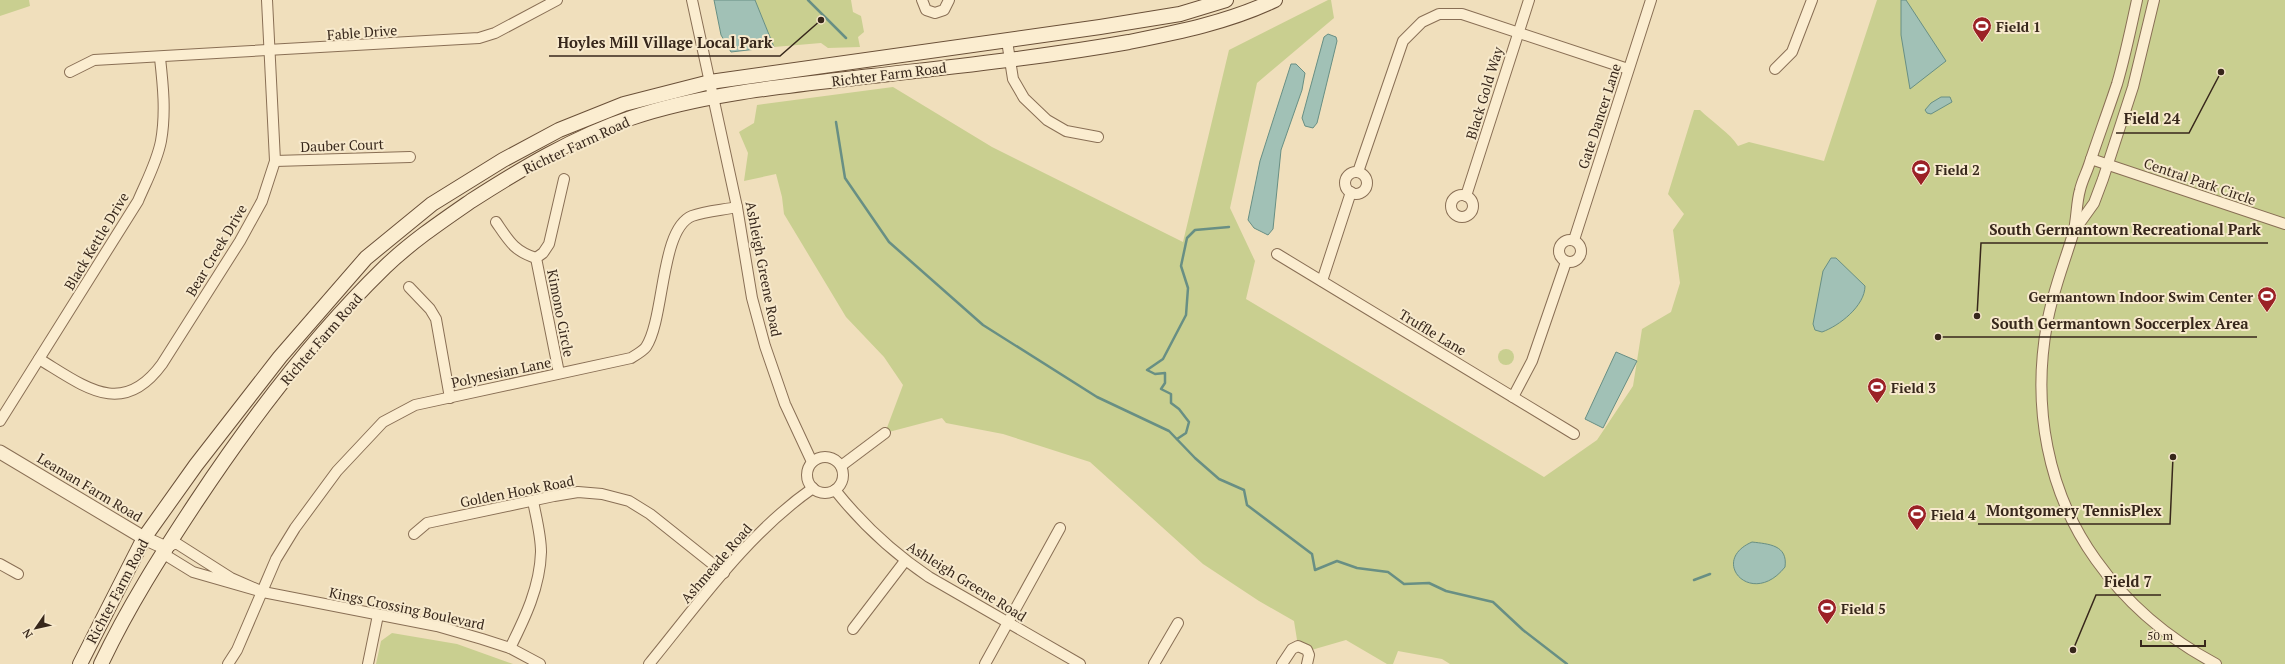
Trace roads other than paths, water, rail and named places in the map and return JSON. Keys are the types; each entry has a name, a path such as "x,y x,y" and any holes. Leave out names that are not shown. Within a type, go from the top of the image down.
{"main road":[{"name":"Richter Farm Road","path":"80,664 144,538 196,465 280,357 366,258 432,204 503,160 559,130 624,104 710,82 942,48 1007,41 1180,14 1226,0"},
{"name":"Richter Farm Road","path":"101,664 123,618 166,548 255,417 316,341 387,265 453,213 515,173 574,142 631,118 714,98 811,83 1009,60 1104,46 1189,30 1275,0"}],"street":[{"name":"Bear Creek Drive","path":"39,359 93,391 108,394 136,390 152,378 240,241 262,200 275,161 267,0"},
{"name":"Fable Drive","path":"70,72 94,60 160,58 479,38 495,34 557,0"},
{"path":"692,0 710,82"},
{"path":"922,0 926,10 935,14 944,10 949,0"},
{"name":"Black Gold Way","path":"1466,196 1528,0"},
{"name":"Gate Dancer Lane","path":"1574,240 1651,0"},
{"path":"1775,69 1792,52 1812,0"},
{"path":"2137,0 2117,82 2080,189 2073,233 2053,296 2047,324 2042,363 2042,415 2049,455 2058,488 2070,517 2085,545 2110,580 2132,604 2171,637 2216,664"},
{"path":"2073,233 2094,203 2133,87 2154,0"},
{"path":"1358,172 1403,41 1422,22 1439,14 1462,14 1628,70"},
{"path":"1007,41 1013,79 1024,98 1047,120 1066,131 1098,137"},
{"name":"Black Kettle Drive","path":"0,421 138,201 152,170 161,141 164,102 160,58"},
{"name":"Ashleigh Greene Road","path":"710,82 737,207 752,298 765,346 785,404 812,462"},
{"name":"Dauber Court","path":"275,161 410,156"},
{"name":"Central Park Circle","path":"2091,159 2285,224"},
{"path":"1358,172 1366,178 1366,186 1361,192 1351,192 1347,189 1346,180 1351,173 1358,172"},
{"name":"Kimono Circle","path":"536,258 543,253 549,244 564,179"},
{"path":"1322,281 1351,192"},
{"name":"Polynesian Lane","path":"228,664 237,650 276,559 295,528 337,471 383,422 415,405 631,358 645,348 653,334 670,248 679,227 691,216 737,207"},
{"name":"Kimono Circle","path":"496,222 514,248 522,253 536,258"},
{"path":"1565,240 1574,240 1580,247 1580,256 1573,262 1566,262 1558,254 1559,246 1565,240"},
{"name":"Truffle Lane","path":"1277,254 1574,434"},
{"name":"Kimono Circle","path":"536,258 559,373"},
{"path":"1513,397 1532,362 1566,262"},
{"path":"410,287 430,309 436,319 450,398"},
{"path":"841,466 885,433"},
{"name":"Leaman Farm Road","path":"0,452 144,538 166,548"},
{"path":"826,457 834,460 841,466 843,478 835,490 823,493 812,488 808,470 812,462 826,457"},
{"name":"Ashmeade Road","path":"649,664 724,573 764,529 788,506 812,488"},
{"name":"Ashleigh Greene Road","path":"835,490 856,516 905,561 1080,664"},
{"name":"Golden Hook Road","path":"414,534 428,523 578,492 602,494 629,502 650,514 724,573"},
{"path":"510,648 524,620 539,573 541,552 533,501"},
{"path":"984,664 1060,528"},
{"name":"Kings Crossing Boulevard","path":"263,592 231,578 176,543 166,548 167,556 193,572 263,592 437,626 510,648 540,664"},
{"path":"853,629 905,561"},
{"path":"0,564 18,574"},
{"path":"368,664 378,615"},
{"path":"1154,664 1178,623"},
{"path":"1282,664 1292,649 1298,646 1307,650 1309,655 1307,664"}],"water":[{"path":"714,0 755,0 774,47 731,52 721,35"},
{"path":"1901,0 1906,0 1946,61 1910,89 1901,35"},
{"path":"1328,34 1336,37 1337,41 1317,123 1313,128 1305,126 1302,118 1324,37"},
{"path":"1291,64 1296,64 1305,73 1302,90 1281,150 1273,229 1268,235 1254,228 1248,220 1260,161"},
{"path":"1941,97 1950,97 1952,102 1931,114 1927,113 1925,110 1931,103"},
{"path":"1831,258 1836,258 1865,286 1861,301 1856,308 1836,325 1822,332 1815,330 1813,324 1823,271"},
{"path":"1616,352 1637,361 1603,428 1585,419"},
{"path":"1752,542 1771,545 1776,547 1784,554 1785,567 1772,579 1760,583 1748,583 1740,577 1734,569 1734,560 1739,550"}],"waterway":[{"path":"808,0 846,38"},
{"path":"836,122 845,178 889,242 983,325 1097,397 1169,431 1195,458 1219,479 1244,490 1247,505 1312,554 1315,570 1337,561 1357,568 1388,572 1404,584 1429,583 1446,591 1493,602 1523,630 1567,664"},
{"path":"1177,439 1186,433 1189,422 1179,409 1171,403 1171,394 1161,389 1165,383 1165,373 1155,374 1147,370 1163,359 1186,315 1188,288 1181,266 1187,238 1195,230 1229,227"},
{"path":"1694,580 1710,574"}],"place":[{"name":"Hoyles Mill Village Local Park","path":"821,20"},
{"name":"Field 1","path":"1982,43"},
{"name":"Field 24","path":"2221,72"},
{"name":"Field 2","path":"1921,186"},
{"name":"Germantown Indoor Swim Center","path":"2267,313"},
{"name":"South Germantown Recreational Park","path":"1977,316"},
{"name":"South Germantown Soccerplex Area","path":"1938,337"},
{"name":"Field 3","path":"1877,404"},
{"name":"Montgomery TennisPlex","path":"2173,457"},
{"name":"Field 4","path":"1917,531"},
{"name":"Field 5","path":"1827,625"},
{"name":"Field 7","path":"2073,650"}]}
